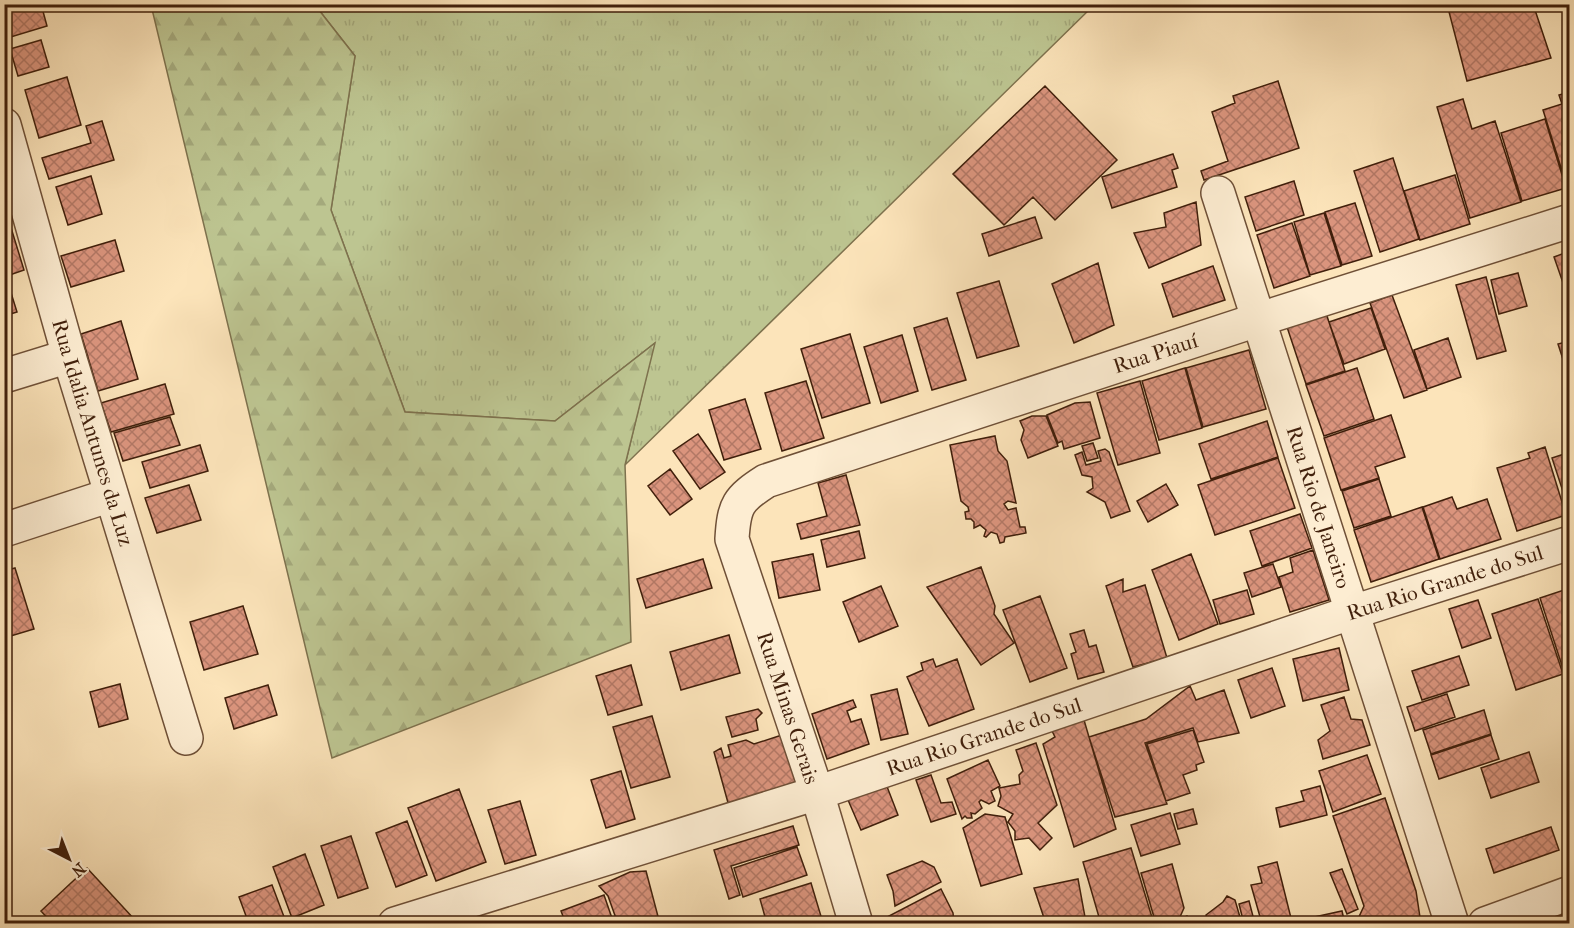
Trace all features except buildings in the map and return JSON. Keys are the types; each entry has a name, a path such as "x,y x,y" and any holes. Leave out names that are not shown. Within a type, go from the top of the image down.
{"street":[{"name":"Rua Idalia Antunes da Luz","path":"4,124 69,356 186,738"},
{"name":"Rua Rio de Janeiro","path":"1218,192 1452,924"},
{"name":"Rua Piauí","path":"745,494 766,481 1260,319 1569,221"},
{"path":"4,376 69,356"},
{"name":"Rua Minas Gerais","path":"745,494 733,516 732,539 817,793 856,924"},
{"path":"4,530 111,495"},
{"name":"Rua Rio Grande do Sul","path":"395,924 817,793 1353,612 1569,543"},
{"path":"1485,924 1569,893"}],"green space":[{"path":"151,5 315,5 355,56 331,210 405,412 555,421 655,343 625,465 631,642 332,758"},
{"path":"315,5 1094,5 625,465 654,344 555,421 405,412 331,210 355,56"}]}
